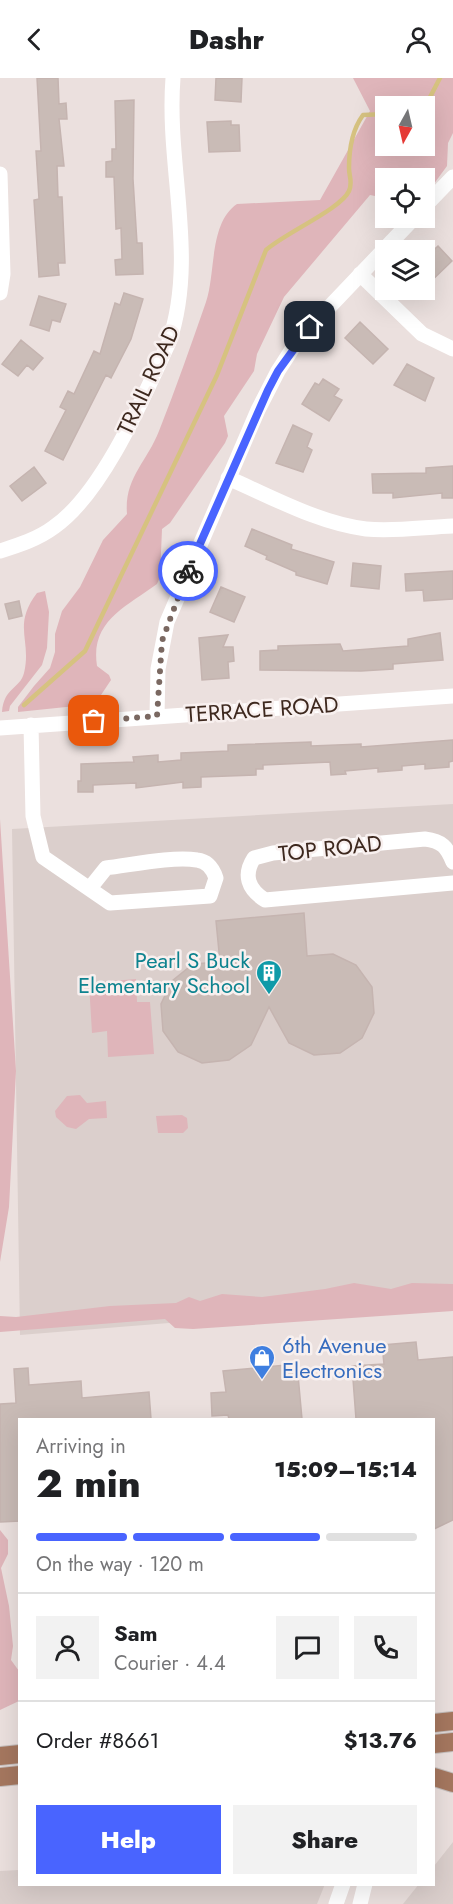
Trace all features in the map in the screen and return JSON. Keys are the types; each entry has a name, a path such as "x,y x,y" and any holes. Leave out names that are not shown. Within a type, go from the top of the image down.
{"main road":[{"path":"435,1723 453,1721"},
{"path":"435,1744 453,1742"},
{"path":"0,1756 18,1754"},
{"path":"0,1776 18,1775"},
{"path":"435,1777 453,1783"},
{"path":"0,1784 18,1785"}],"street":[{"name":"TRAIL ROAD","path":"0,551 33,540 56,526 91,492 108,464 169,342 176,322 182,275 173,78"},
{"path":"0,174 3,274 0,293"},
{"path":"435,196 453,177"},
{"path":"157,716 158,669 167,622 228,478 278,371 298,340 404,228"},
{"path":"360,274 422,334 453,349"},
{"path":"228,478 304,512 341,524 367,529 453,526"},
{"name":"TERRACE ROAD","path":"0,728 453,696"},
{"path":"31,725 33,816 43,857 111,903 210,896 216,879 207,864 197,860 178,861 106,868 90,888"},
{"name":"TOP ROAD","path":"453,862 447,847 435,840 425,839 273,853 254,858 248,867 249,885 265,900 453,883"},
{"path":"336,1904 342,1886"},
{"path":"360,1904 364,1886"}],"shaded area":[{"path":"353,78 453,78 453,133 448,143 447,166 435,182 435,168 375,168 375,196 370,195 284,297 257,354 254,371 224,416 228,436 225,443 170,523 162,529 160,577 157,584 113,617 99,637 96,650 97,666 109,675 111,680 95,704 18,712 18,707 50,668 55,652 55,634 62,611 80,587 103,540 127,514 129,490 159,431 206,302 218,235 228,212 237,204 320,200 370,111"},
{"path":"45,591 49,612 47,648 42,665 10,706 9,711 2,712 6,698 24,673 26,615 37,593"},
{"path":"453,804 453,1300 20,1335 12,829"},
{"path":"0,819 16,1071 9,1207 0,1262"},
{"path":"136,979 137,1002 150,1002 154,1054 108,1057 107,1031 92,1033 89,983"},
{"path":"80,1095 87,1103 106,1101 107,1118 89,1119 76,1129 67,1127 56,1117 55,1111 67,1096"},
{"path":"182,1115 187,1118 188,1128 183,1133 158,1133 156,1116"},
{"path":"354,1283 391,1289 412,1283 453,1284 453,1311 193,1329 175,1328 165,1319 0,1332 0,1316 16,1317 110,1306 176,1303 189,1297 200,1301 222,1294 262,1297"},
{"path":"0,1530 8,1540 8,1554 1,1568 9,1606 13,1646 11,1660 18,1670 18,1701 0,1710"},
{"path":"453,1842 453,1904 403,1904 417,1886 435,1886 435,1865"},
{"path":"18,1870 18,1886 324,1886 317,1904 0,1904 0,1871"}],"building":[{"path":"37,78 58,78 59,104 66,103 67,119 59,119 64,166 57,166 58,197 62,197 65,263 58,263 59,275 39,277 34,200 39,199 36,151 41,151"},
{"path":"216,78 242,78 241,102 215,100"},
{"path":"134,100 133,179 137,243 142,243 143,274 116,275 115,260 122,259 121,228 116,229 114,177 106,177 106,162 112,161 112,149 116,149 115,101"},
{"path":"231,121 231,125 239,125 240,151 209,152 207,122"},
{"path":"438,246 452,261 435,277 435,249"},
{"path":"124,293 143,299 131,339 111,378 106,375 63,460 45,451 66,410 60,407 68,391 74,394 94,351 100,354 115,303 120,305"},
{"path":"39,296 66,304 60,322 52,320 49,331 30,325"},
{"path":"360,322 388,349 373,364 345,338"},
{"path":"21,340 43,358 33,370 27,365 18,376 2,364"},
{"path":"407,364 434,378 425,401 394,385"},
{"path":"323,379 339,389 334,396 342,400 329,421 302,404 315,383 319,385"},
{"path":"293,425 312,434 307,447 312,450 303,472 276,463"},
{"path":"453,466 453,498 442,498 442,493 393,498 393,493 373,493 372,474 426,473 426,468"},
{"path":"34,467 46,483 22,501 10,486"},
{"path":"252,529 292,545 291,549 334,562 327,584 296,575 296,572 266,559 267,556 245,546"},
{"path":"353,563 381,566 379,589 351,586"},
{"path":"453,571 453,599 424,601 423,590 406,591 405,574"},
{"path":"221,587 245,597 234,622 210,612"},
{"path":"19,601 22,616 9,619 5,604"},
{"path":"440,633 443,660 393,664 393,669 361,671 260,670 260,651 278,650 278,646 340,644 343,651 408,646 408,639"},
{"path":"228,635 223,647 233,647 234,661 228,662 229,678 202,680 199,638"},
{"path":"453,740 453,761 449,762 449,767 425,769 425,764 402,766 402,770 378,772 378,768 345,771 346,774 331,775 330,762 263,765 263,769 256,769 256,775 201,777 201,787 183,788 183,782 136,788 136,783 93,785 93,792 78,792 78,781 81,781 81,764 134,762 133,757 158,755 158,762 181,760 181,753 228,751 228,745 311,742 311,746 361,744 361,747"},
{"name":"Pearl S Buck Elementary School","path":"304,913 307,956 333,954 356,965 372,987 374,1013 362,1038 340,1053 314,1055 289,1043 269,1007 251,1045 229,1060 202,1063 178,1052 163,1031 161,1004 172,981 193,964 220,962 216,921"},
{"path":"416,1342 418,1360 453,1357 453,1520 435,1529 435,1418 356,1418 352,1366 384,1364 382,1345"},
{"name":"6th Avenue Electronics","path":"297,1364 302,1418 212,1416 211,1393 226,1392 223,1371"},
{"path":"28,1368 29,1385 81,1381 82,1398 149,1392 151,1418 18,1418 18,1521 0,1522 0,1404 16,1403 14,1369"}],"waterway":[{"path":"431,96 440,78"},
{"path":"24,705 85,651 217,375 266,250 344,198 351,182 349,168 354,134 363,115 375,114"}],"way so far":[{"path":"94,721 157,716 158,669 162,641 167,622 188,571"}],"place":[{"name":"Pearl S Buck Elementary School","path":"269,996"},
{"name":"6th Avenue Electronics","path":"262,1381"}],"route":[{"path":"188,571 258,410 278,371 298,340 310,327"}]}
